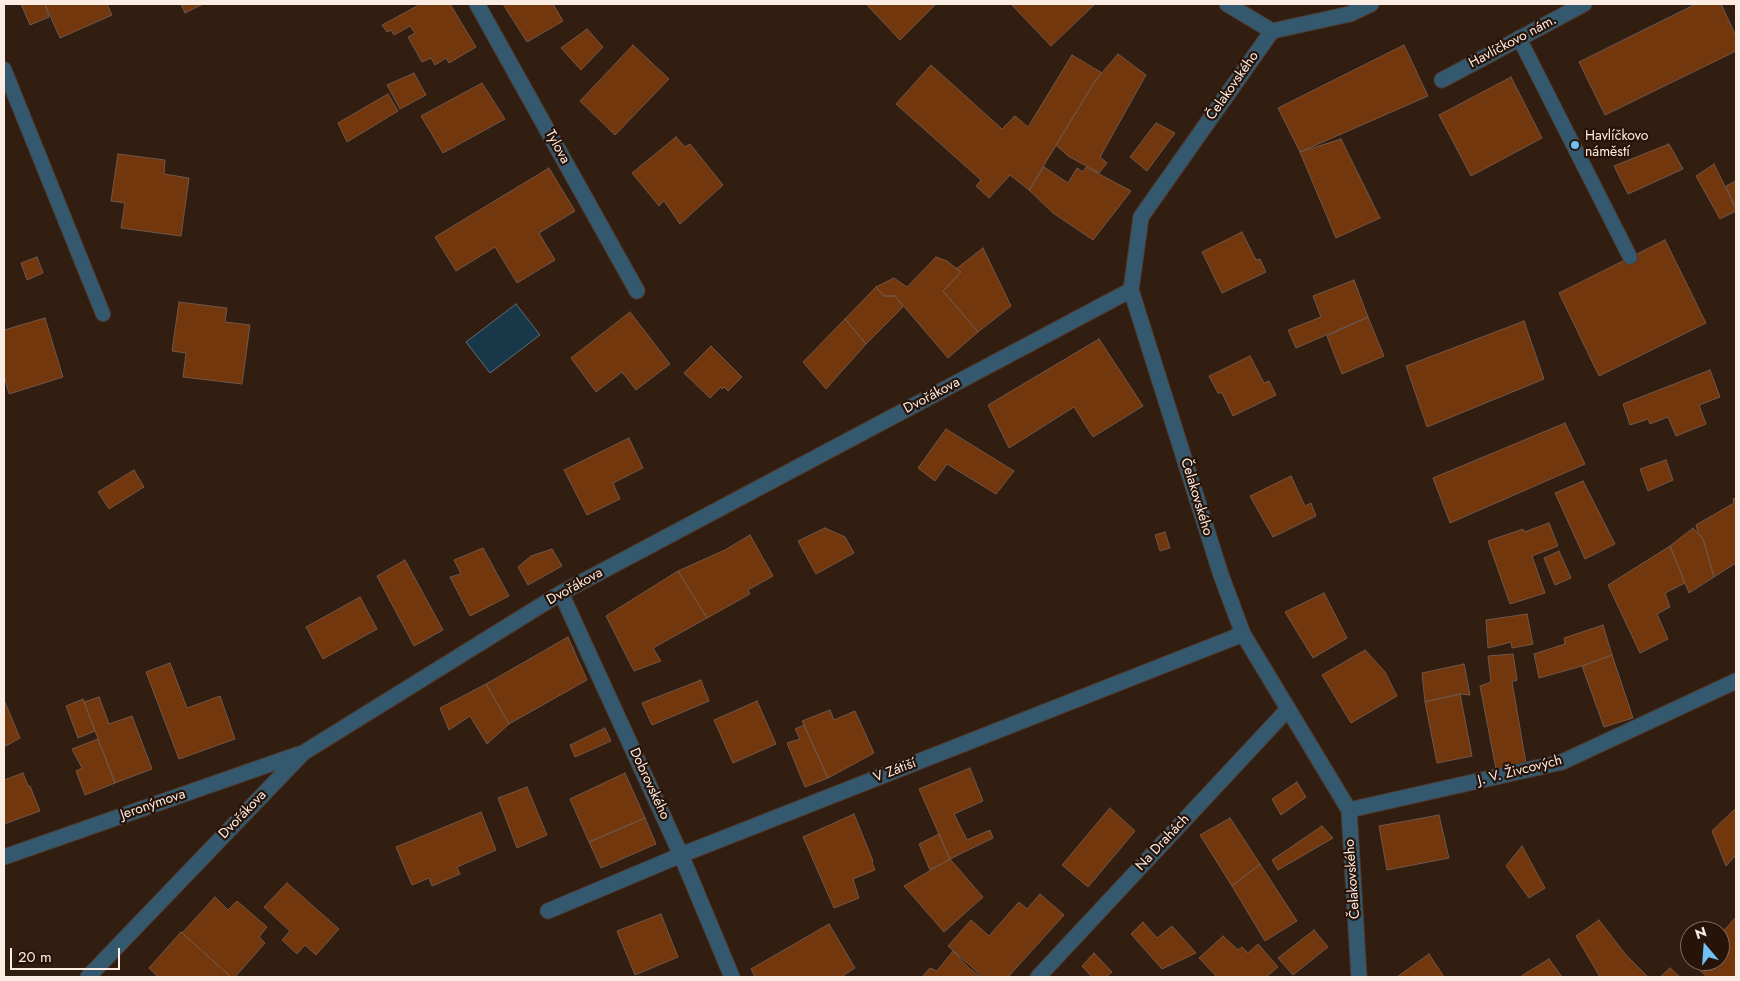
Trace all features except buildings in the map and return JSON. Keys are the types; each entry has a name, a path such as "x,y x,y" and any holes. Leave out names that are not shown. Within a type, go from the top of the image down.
{"street":[{"name":"Tylova","path":"477,4 638,291"},
{"path":"1227,4 1272,31 1350,14 1371,4"},
{"name":"Havlíčkovo nám.","path":"1442,80 1584,4"},
{"name":"Čelakovského","path":"1272,31 1141,217 1131,290 1220,575 1243,634 1349,810 1359,977"},
{"name":"Dvořákova","path":"88,977 303,753 561,594 1131,290"},
{"name":"Dobrovského","path":"561,594 681,855 732,977"},
{"name":"V Zátiší","path":"548,911 681,855 1243,634"},
{"name":"J. V. Živcových","path":"1349,810 1562,762 1736,681"},
{"name":"Na Drahách","path":"1038,977 1288,708"},
{"name":"Jeronýmova","path":"4,856 303,753"}],"lane":[{"path":"1519,38 1630,257"},
{"path":"4,69 103,314"}],"water":[{"path":"516,304 540,335 490,373 466,342"}],"place":[{"name":"Havlíčkovo náměstí","path":"1575,145"}]}
